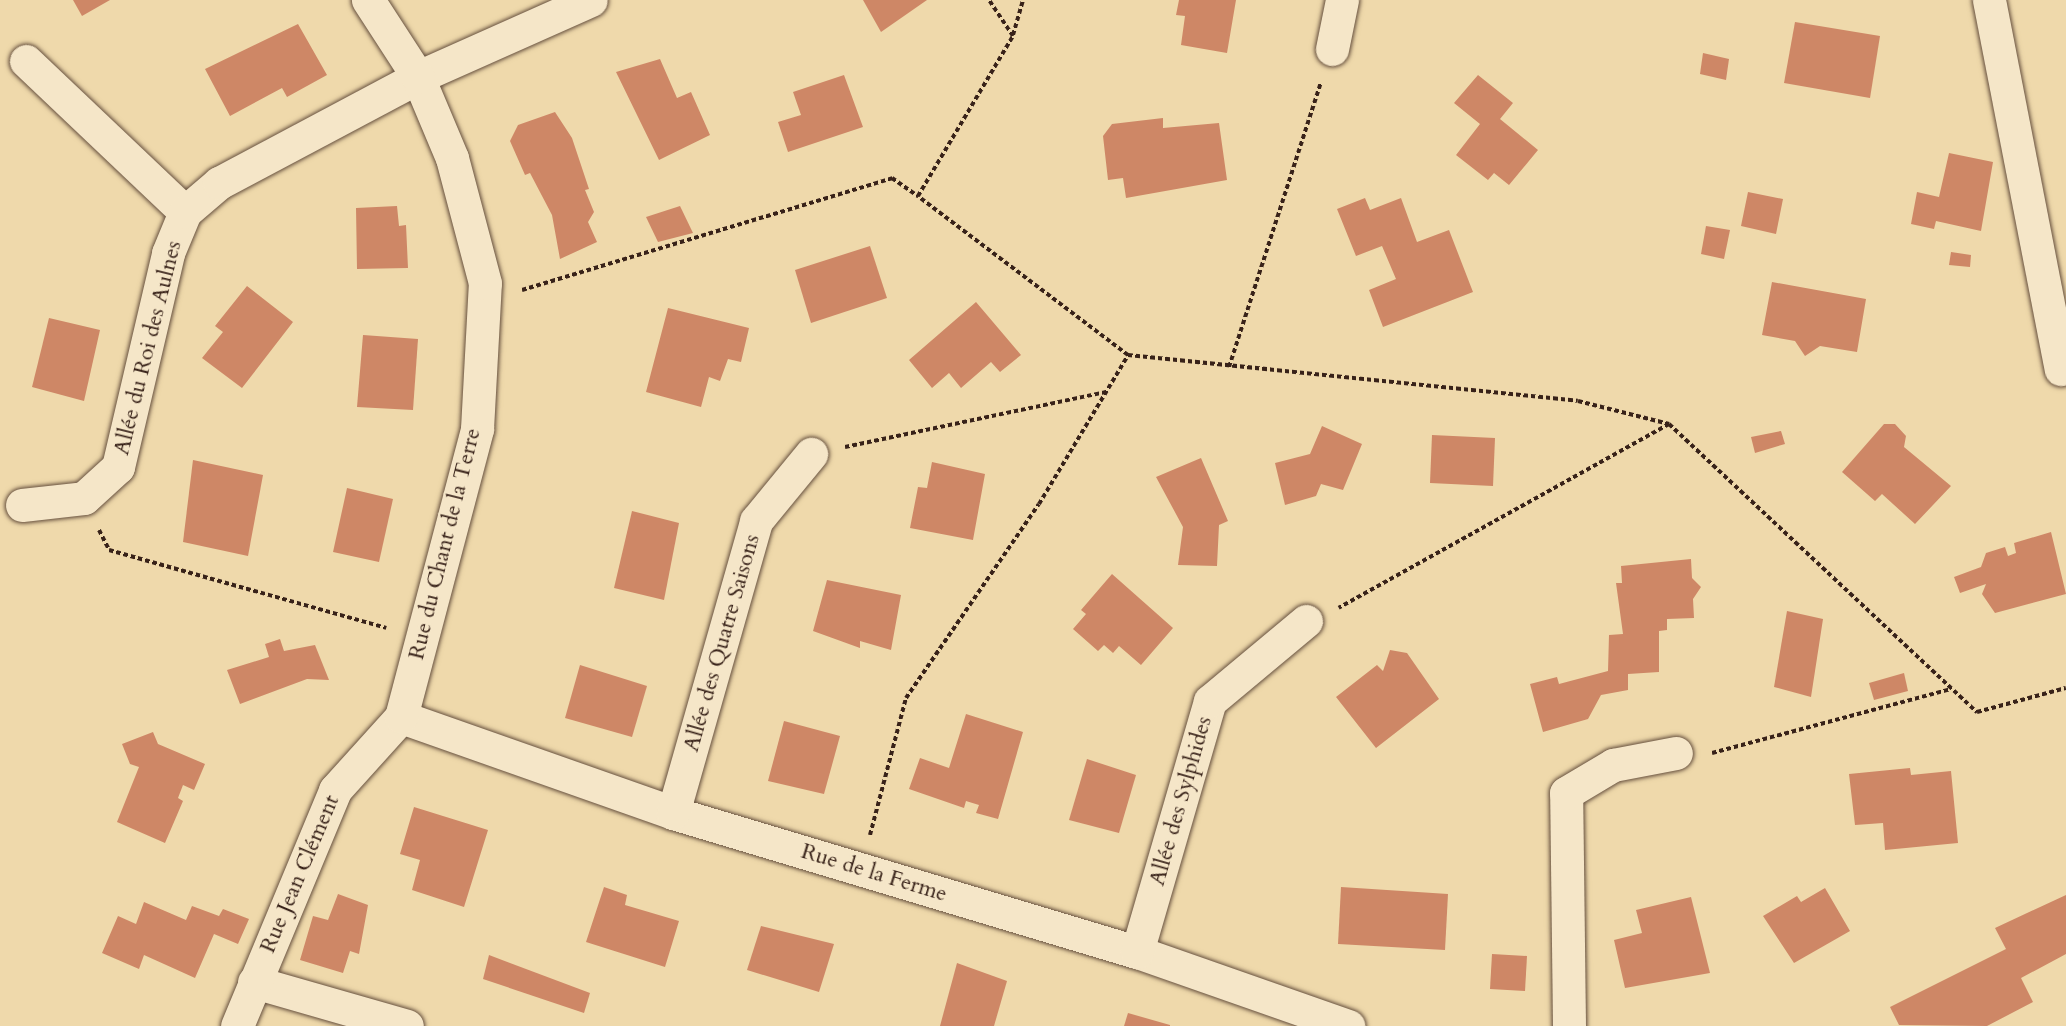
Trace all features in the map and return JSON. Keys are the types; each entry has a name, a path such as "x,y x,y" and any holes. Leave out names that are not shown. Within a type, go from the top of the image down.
{"street":[{"name":"Rue du Chant de la Terre","path":"368,0 418,77 452,158 485,283 477,429 401,717"},
{"name":"Allée du Roi des Aulnes","path":"84,498 118,467 168,253 185,212 219,183 418,77 591,0"},
{"path":"1332,49 1342,0"},
{"path":"1989,0 2061,369"},
{"path":"26,61 185,212"},
{"name":"Allée des Quatre Saisons","path":"673,813 756,521 811,454"},
{"path":"22,505 84,498"},
{"name":"Allée des Sylphides","path":"1137,952 1210,701 1306,621"},
{"name":"Rue de la Ferme","path":"401,717 673,813 1137,952 1348,1026"},
{"name":"Rue Jean Clément","path":"237,1026 335,790 401,717"},
{"path":"1569,1026 1566,793 1613,765 1676,753"},
{"name":"Rue Jean Clément","path":"254,982 407,1026"}],"path":[{"path":"989,0 1013,36"},
{"path":"918,196 1013,36 1023,0"},
{"path":"1229,368 1332,49"},
{"path":"484,301 719,234 892,178 1128,355 1229,368 1578,401 1668,424 1977,712 2066,688"},
{"path":"861,869 906,698 1039,504 1128,355"},
{"path":"811,454 1106,392"},
{"path":"1306,621 1330,613 1668,424"},
{"path":"84,498 109,550 422,638"},
{"path":"1676,753 1711,753 1952,688"}],"building":[{"path":"73,0 110,0 82,16"},
{"path":"863,0 927,0 881,32"},
{"path":"1179,0 1236,0 1227,53 1181,45 1185,16 1176,15"},
{"path":"1795,22 1880,36 1870,98 1784,83"},
{"path":"298,24 327,75 287,97 282,88 230,116 205,69"},
{"path":"1703,53 1729,59 1726,80 1700,74"},
{"path":"660,59 677,98 691,92 710,135 659,160 616,72"},
{"path":"844,75 863,127 788,152 778,122 801,115 793,92"},
{"path":"1478,75 1513,103 1500,119 1538,150 1509,185 1494,173 1488,180 1456,155 1480,124 1454,103"},
{"path":"555,112 572,138 589,189 585,190 594,212 588,222 597,242 560,259 552,215 530,173 525,175 510,141 518,125"},
{"path":"1163,118 1163,128 1219,123 1227,180 1126,198 1123,178 1108,180 1103,136 1112,124"},
{"path":"1949,153 1993,162 1981,231 1936,221 1934,229 1911,224 1917,192 1939,197"},
{"path":"1748,192 1783,199 1776,234 1741,226"},
{"path":"1365,198 1370,210 1401,198 1417,242 1449,230 1473,292 1383,327 1369,290 1396,279 1382,246 1356,256 1337,209"},
{"path":"397,206 399,226 406,225 408,268 357,269 356,208"},
{"path":"680,206 693,233 658,242 646,217"},
{"path":"1706,226 1730,230 1724,259 1701,254"},
{"path":"870,246 887,298 811,323 795,270"},
{"path":"1951,252 1971,255 1970,267 1949,265"},
{"path":"1772,282 1866,299 1857,352 1820,346 1805,356 1795,341 1762,335"},
{"path":"247,286 293,322 242,388 202,358 223,332 215,326"},
{"path":"976,302 1021,355 1000,372 991,362 961,388 949,373 932,388 909,360"},
{"path":"668,308 749,328 741,362 728,359 720,381 709,377 701,407 646,392"},
{"path":"49,318 100,330 84,401 32,387"},
{"path":"363,335 418,339 413,410 357,407"},
{"path":"1884,424 1895,424 1906,436 1904,447 1951,486 1915,524 1882,494 1875,501 1842,472"},
{"path":"1322,426 1362,444 1343,490 1321,484 1316,496 1285,505 1275,463 1310,454"},
{"path":"1781,431 1785,444 1755,453 1751,437"},
{"path":"1432,435 1495,438 1493,486 1430,483"},
{"path":"1201,458 1228,521 1219,525 1217,566 1178,565 1183,527 1156,477"},
{"path":"193,460 263,475 248,556 183,542"},
{"path":"932,462 985,474 973,540 910,528 918,487 927,488"},
{"path":"347,488 393,499 379,562 333,552"},
{"path":"632,511 679,523 664,600 614,588"},
{"path":"2051,532 2066,594 1995,613 1982,594 1986,584 1960,593 1954,577 1981,567 1986,553 2005,547 2008,556 2016,553 2014,543"},
{"path":"1691,559 1692,578 1701,587 1693,599 1694,618 1667,619 1667,630 1659,631 1659,672 1628,674 1628,690 1601,695 1588,719 1543,732 1530,684 1557,677 1559,684 1608,671 1609,635 1623,634 1616,583 1622,583 1621,566"},
{"path":"1112,574 1173,628 1141,665 1119,646 1113,653 1104,645 1098,651 1073,629 1086,614 1081,610"},
{"path":"827,580 901,595 891,650 860,641 860,648 813,631"},
{"path":"1787,611 1823,619 1811,697 1774,687"},
{"path":"280,639 284,651 315,645 329,680 307,679 240,704 227,670 269,657 265,644"},
{"path":"1390,650 1407,653 1439,699 1376,748 1336,697 1377,665 1383,671"},
{"path":"580,665 647,686 632,737 565,718"},
{"path":"1904,673 1908,691 1874,700 1869,683"},
{"path":"966,714 1023,732 998,819 976,813 979,805 966,801 964,808 909,789 920,758 949,768"},
{"path":"784,721 840,736 824,794 768,781"},
{"path":"153,732 158,744 205,764 194,790 183,785 178,798 183,801 165,843 117,822 139,767 130,764 122,744"},
{"path":"1087,759 1136,775 1119,833 1069,820"},
{"path":"1910,768 1911,775 1951,771 1958,843 1885,850 1883,823 1855,825 1849,774"},
{"path":"414,807 488,830 464,907 412,890 420,860 400,854"},
{"path":"604,887 627,895 625,905 679,921 665,967 586,942"},
{"path":"1341,887 1448,894 1445,950 1338,944"},
{"path":"1825,888 1850,931 1794,963 1763,916 1797,896 1801,902"},
{"path":"338,894 368,905 359,954 350,951 343,973 300,960 313,916 328,920"},
{"path":"2066,895 2066,954 2021,978 2033,1002 1987,1026 1899,1025 1890,1007 2006,949 1995,928"},
{"path":"1691,897 1710,973 1625,988 1614,940 1642,933 1636,910"},
{"path":"144,902 186,920 192,906 219,916 223,909 249,919 238,944 214,934 195,978 144,955 139,969 102,953 118,916 136,924"},
{"path":"761,926 834,944 819,992 747,970"},
{"path":"1492,954 1527,956 1525,991 1490,989"},
{"path":"489,955 590,993 584,1013 483,979"},
{"path":"957,963 1007,981 994,1026 940,1026"},
{"path":"1128,1013 1170,1025 1170,1026 1124,1026"}]}
